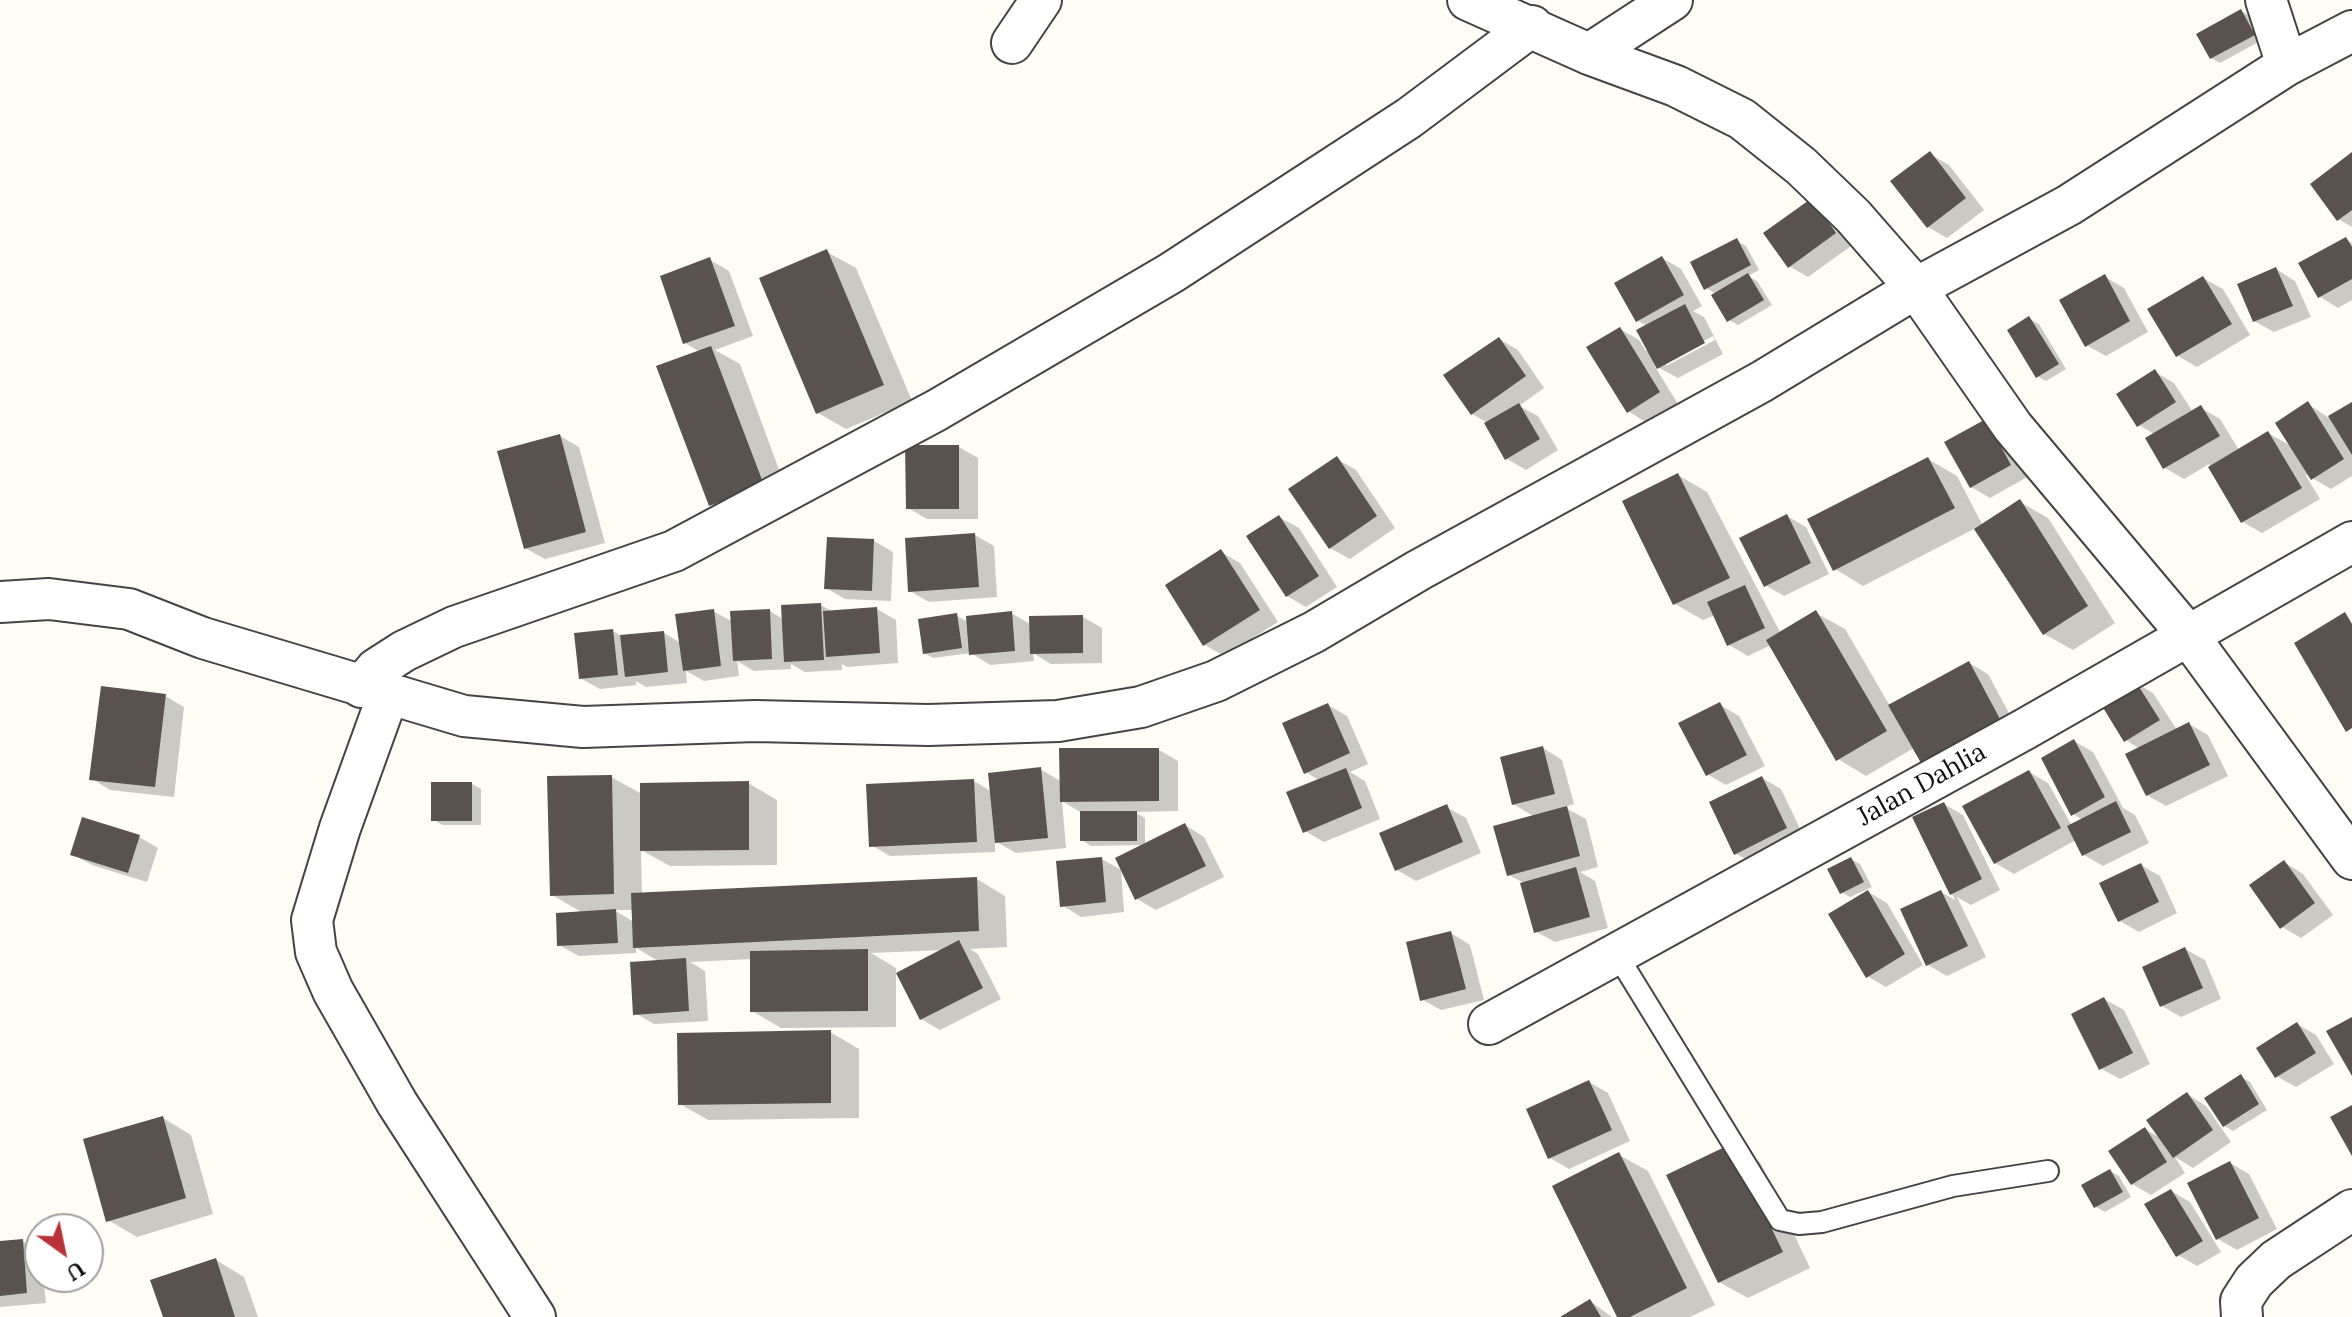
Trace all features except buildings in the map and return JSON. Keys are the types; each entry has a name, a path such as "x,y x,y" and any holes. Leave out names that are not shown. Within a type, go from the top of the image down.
{"street":[{"path":"1012,43 1041,0"},
{"path":"1468,0 1589,54 1676,86 1742,119 1801,166 1853,216 1916,288 2013,427 2187,634 2352,859"},
{"path":"1589,54 1672,0"},
{"path":"2266,0 2287,65"},
{"path":"535,1317 397,1103 333,991 316,952 312,920 340,828 374,691 376,669 441,633 674,551 937,410 1171,273 1409,118 1532,26"},
{"path":"0,602 49,599 129,609 203,638 464,716 583,727 755,721 928,725 1058,721 1141,707 1216,681 1314,632 1419,570 1761,382 1916,288 2069,205 2287,65 2352,31"},
{"name":"Jalan Dahlia","path":"1489,1024 2025,729 2352,542"},
{"path":"2242,1317 2241,1301 2254,1281 2276,1260 2352,1210"}],"lane":[{"path":"1616,953 1780,1220 1799,1224 1822,1222 1953,1186 2048,1171"}]}
